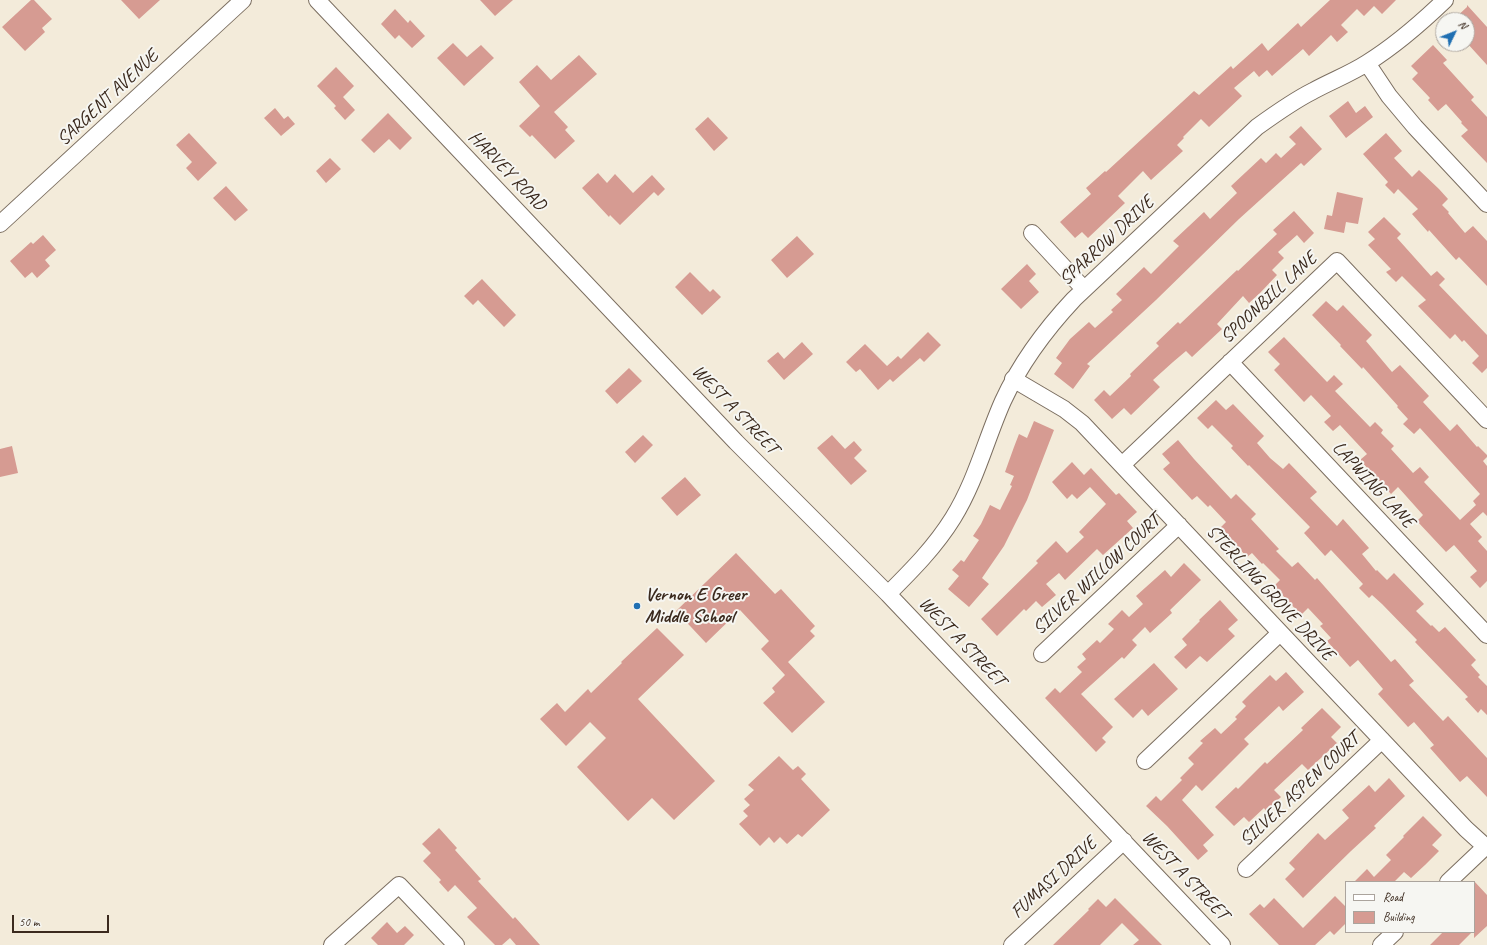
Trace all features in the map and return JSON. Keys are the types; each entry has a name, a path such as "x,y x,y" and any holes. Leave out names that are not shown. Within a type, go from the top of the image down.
{"street":[{"name":"SARGENT AVENUE","path":"0,224 243,0"},
{"name":"HARVEY ROAD","path":"317,0 668,370"},
{"name":"SPARROW DRIVE","path":"888,594 923,559 953,518 968,490 1013,379 1030,351 1052,322 1084,289 1257,127 1290,104 1367,63 1417,27 1445,0"},
{"path":"1367,63 1389,96 1415,128 1487,204"},
{"path":"1032,233 1084,289"},
{"name":"SPOONBILL LANE","path":"1122,465 1336,261 1487,420"},
{"name":"LAPWING LANE","path":"1230,362 1487,635"},
{"name":"WEST A STREET","path":"668,370 736,442 888,594 1222,945"},
{"name":"STERLING GROVE DRIVE","path":"1013,379 1064,409 1082,423 1466,829 1486,847"},
{"name":"SILVER WILLOW COURT","path":"1042,654 1178,525"},
{"path":"1144,761 1280,633"},
{"name":"SILVER ASPEN COURT","path":"1246,869 1382,740"},
{"name":"FUMASI DRIVE","path":"1012,945 1124,841"},
{"path":"1449,881 1486,847"},
{"path":"332,945 399,884 456,945"},
{"path":"1381,945 1394,933"}],"building":[{"path":"31,0 34,0 52,19 42,28 45,32 25,51 2,27"},
{"path":"121,0 160,0 139,19"},
{"path":"480,0 513,0 495,16"},
{"path":"1330,0 1396,0 1382,14 1374,6 1364,16 1357,9 1341,25 1348,32 1337,42 1331,35 1309,56 1303,49 1272,76 1267,70 1259,77 1254,71 1234,88 1242,96 1209,127 1201,119 1177,145 1183,151 1151,180 1143,171 1118,196 1125,203 1088,238 1082,232 1075,238 1060,222 1091,194 1086,188 1105,171 1106,172 1194,91 1199,95 1231,66 1233,69 1262,43 1268,51 1298,23 1301,27"},
{"path":"1467,5 1473,12 1462,12 1467,7"},
{"path":"395,9 408,23 410,20 425,36 412,48 399,35 395,39 381,24"},
{"path":"1475,14 1487,27 1487,65 1475,52"},
{"path":"453,43 467,57 481,45 494,58 464,86 437,58"},
{"path":"1433,45 1435,47 1435,52 1440,52 1447,60 1443,63 1474,97 1471,100 1487,117 1487,163 1461,136 1468,130 1446,104 1438,111 1428,100 1430,98 1412,79 1418,73 1411,66"},
{"path":"579,55 597,74 554,112 568,127 565,130 575,141 555,159 532,135 530,137 519,126 540,106 519,82 537,65 551,80"},
{"path":"336,67 354,86 343,97 355,110 345,120 334,108 336,106 317,86"},
{"path":"1348,101 1356,113 1365,106 1373,117 1346,138 1329,116"},
{"path":"275,108 284,119 288,116 295,124 281,136 264,118"},
{"path":"388,113 412,138 400,150 389,139 374,153 361,140"},
{"path":"708,117 728,138 714,151 695,129"},
{"path":"1301,126 1322,149 1304,166 1301,163 1239,219 1156,300 1087,364 1090,366 1073,389 1054,374 1062,363 1056,358 1070,339 1089,322 1095,328 1113,312 1111,310 1122,300 1116,294 1144,267 1151,274 1179,246 1173,241 1204,212 1210,219 1237,193 1231,186 1261,158 1266,163 1276,153 1281,158 1296,144 1289,137"},
{"path":"189,133 217,163 198,181 186,168 192,162 176,145"},
{"path":"1386,133 1402,151 1394,158 1412,177 1419,170 1439,189 1448,199 1442,205 1465,233 1473,226 1487,241 1487,286 1459,257 1456,260 1429,230 1428,232 1412,214 1418,209 1398,189 1394,194 1385,185 1388,182 1363,154"},
{"path":"330,158 341,169 326,183 316,171"},
{"path":"598,173 607,183 615,174 633,193 652,175 665,189 658,196 654,192 620,225 610,215 609,217 582,188"},
{"path":"226,186 248,210 235,221 213,198"},
{"path":"1337,192 1363,198 1358,224 1346,222 1344,233 1324,229 1327,215 1332,216"},
{"path":"1294,211 1314,233 1304,243 1297,235 1278,252 1284,258 1272,270 1277,275 1260,293 1249,303 1243,296 1217,324 1222,329 1192,357 1186,351 1153,380 1160,387 1131,415 1124,408 1112,419 1094,400 1104,390 1110,396 1159,346 1156,343 1178,322 1180,324 1277,234 1273,230"},
{"path":"1384,217 1401,234 1397,238 1431,276 1437,271 1445,279 1439,285 1487,335 1487,368 1482,373 1472,363 1479,356 1464,340 1462,342 1455,334 1450,339 1418,306 1426,300 1402,276 1396,282 1386,272 1391,269 1368,245 1375,239 1368,232"},
{"path":"43,235 56,250 45,260 50,266 37,278 32,272 25,278 10,261 31,242 33,244"},
{"path":"797,236 814,254 787,278 771,260"},
{"path":"1027,264 1036,274 1029,281 1039,292 1021,309 1001,289"},
{"path":"690,272 710,292 713,289 721,297 702,315 675,287"},
{"path":"482,279 516,315 504,327 478,300 473,305 464,296"},
{"path":"1326,301 1337,311 1343,305 1372,335 1366,341 1392,372 1400,365 1429,396 1423,402 1450,431 1457,424 1477,447 1478,446 1487,455 1483,461 1487,466 1487,516 1483,512 1470,524 1482,537 1478,541 1487,551 1487,581 1480,588 1470,577 1477,571 1454,545 1446,552 1417,521 1423,515 1398,487 1391,494 1360,460 1367,454 1340,425 1333,431 1324,422 1331,416 1311,395 1304,402 1274,370 1280,364 1268,352 1284,337 1327,382 1334,375 1343,384 1335,391 1370,427 1375,422 1383,430 1381,433 1394,446 1391,449 1413,473 1420,467 1429,477 1424,482 1460,520 1476,505 1473,501 1480,494 1420,428 1414,434 1403,424 1408,419 1397,407 1398,406 1363,367 1362,369 1312,315"},
{"path":"928,332 941,345 924,362 920,358 893,382 890,379 878,390 860,369 856,372 846,362 865,344 887,366 898,356 901,359"},
{"path":"802,342 813,354 784,380 767,361 778,352 784,359"},
{"path":"629,368 642,381 617,404 605,391"},
{"path":"1216,400 1226,410 1233,404 1264,436 1257,443 1270,458 1283,469 1289,463 1317,492 1310,498 1337,526 1343,519 1369,548 1362,554 1376,571 1377,570 1387,580 1394,573 1424,604 1416,611 1439,632 1445,627 1476,660 1471,665 1480,675 1478,677 1487,686 1487,715 1481,709 1478,713 1465,699 1468,697 1415,642 1417,640 1372,595 1369,598 1359,588 1363,584 1331,550 1325,556 1304,533 1310,527 1249,465 1248,466 1231,448 1233,446 1212,425 1208,429 1197,418"},
{"path":"1034,421 1054,430 1027,500 1004,546 982,578 989,584 969,607 948,589 959,576 952,570 961,560 964,562 979,540 973,536 981,524 990,505 1000,510 1012,486 1010,485 1014,476 1005,472 1014,447 1019,434 1027,438"},
{"path":"643,435 653,445 635,463 625,452"},
{"path":"832,435 845,449 854,441 862,450 854,458 867,471 851,485 817,448"},
{"path":"1178,440 1231,499 1236,494 1256,514 1251,519 1279,549 1276,551 1292,567 1298,562 1315,580 1317,578 1391,662 1395,659 1414,681 1409,685 1443,721 1448,716 1487,758 1487,797 1467,776 1460,782 1430,748 1434,745 1414,722 1408,727 1378,694 1383,689 1358,660 1350,667 1327,641 1331,638 1320,626 1323,624 1308,608 1301,615 1274,586 1280,580 1252,553 1247,557 1220,528 1226,522 1210,505 1208,507 1197,496 1192,500 1163,469 1170,463 1162,454"},
{"path":"12,446 18,473 0,477 0,449"},
{"path":"1072,462 1084,475 1091,468 1116,495 1119,493 1137,512 1127,521 1133,528 1103,555 1097,549 1065,580 1059,573 1046,584 1056,595 1042,607 1036,601 1026,611 1024,609 997,636 981,619 1038,563 1036,561 1056,541 1067,553 1084,537 1079,532 1106,504 1090,487 1077,499 1072,494 1067,499 1052,482"},
{"path":"685,477 701,495 677,516 661,498"},
{"path":"736,553 775,594 781,589 815,626 810,631 815,636 788,662 825,702 792,733 763,703 775,692 772,688 785,675 761,649 769,641 740,610 706,643 676,611"},
{"path":"1184,563 1201,580 1170,610 1172,613 1150,633 1145,627 1132,640 1137,645 1124,659 1122,657 1081,694 1113,727 1102,738 1106,742 1096,752 1045,698 1055,688 1060,693 1082,672 1077,667 1086,659 1082,654 1097,640 1100,643 1114,629 1108,624 1122,610 1129,617 1143,604 1136,596 1165,570 1171,577"},
{"path":"1220,600 1238,620 1228,629 1235,636 1207,662 1200,656 1186,669 1174,657 1187,645 1182,639"},
{"path":"657,628 684,655 638,699 715,781 674,820 652,798 628,821 577,767 606,738 590,722 566,746 540,719 557,703 565,712 588,689 591,693"},
{"path":"1154,663 1178,689 1148,716 1142,709 1133,718 1114,699"},
{"path":"1286,672 1304,692 1283,711 1279,706 1244,739 1249,744 1202,791 1196,785 1182,800 1214,835 1203,845 1208,851 1198,860 1167,826 1146,806 1156,796 1161,801 1182,780 1180,778 1194,764 1188,758 1203,743 1200,741 1215,728 1221,734 1237,719 1235,717 1246,706 1242,702 1250,694 1270,675 1276,681"},
{"path":"1322,708 1341,727 1331,737 1337,743 1308,770 1302,764 1274,790 1281,797 1266,811 1264,808 1249,822 1244,817 1234,826 1215,807 1236,787 1238,789 1265,762 1267,764 1303,730 1301,728"},
{"path":"779,756 793,770 798,766 806,774 801,779 830,810 802,837 798,834 787,844 780,837 774,843 769,837 760,846 739,824 748,816 743,811 750,805 744,799 754,790 748,785"},
{"path":"1389,778 1405,796 1374,826 1376,828 1303,898 1285,879 1295,869 1289,863 1318,833 1325,840 1349,818 1342,810 1369,785 1375,792"},
{"path":"1423,816 1442,835 1432,845 1439,851 1411,878 1404,872 1395,881 1355,881 1367,869 1374,877 1391,860 1386,855 1404,837 1403,836"},
{"path":"439,828 457,848 455,850 481,879 478,881 513,919 515,917 540,945 516,945 510,938 502,945 495,945 467,917 477,908 455,885 448,892 439,882 441,880 423,861 431,853 422,844"},
{"path":"1475,882 1487,895 1487,926 1474,938"},
{"path":"1335,896 1345,906 1345,924 1334,935 1330,931 1315,945 1279,945 1249,914 1260,904 1264,908 1274,898 1303,928"},
{"path":"1115,898 1162,945 1133,945 1139,940 1122,923 1100,945 1053,945 1089,910 1088,909 1098,899 1106,907"},
{"path":"387,922 397,933 405,926 414,935 404,945 378,945 371,938"},
{"path":"1442,933 1471,933 1459,945 1430,945"}],"place":[{"name":"Vernon E Greer Middle School","path":"637,606"}]}
